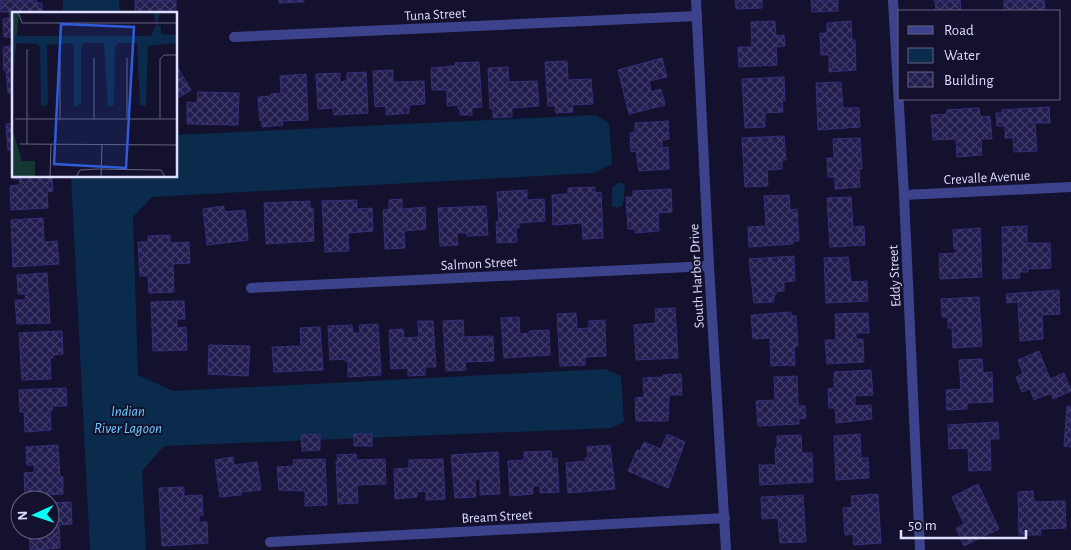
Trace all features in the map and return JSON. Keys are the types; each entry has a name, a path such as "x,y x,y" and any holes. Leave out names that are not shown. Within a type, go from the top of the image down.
{"street":[{"name":"South Harbor Drive","path":"696,0 709,266 726,550"},
{"name":"Eddy Street","path":"893,0 898,89"},
{"name":"Tuna Street","path":"234,38 697,16"},
{"name":"Eddy Street","path":"899,100 920,550"},
{"name":"Crevalle Avenue","path":"904,195 1071,187"},
{"name":"Salmon Street","path":"251,288 709,266"},
{"name":"Bream Street","path":"270,542 725,518"}],"water":[{"path":"63,0 119,0 120,12 63,12"},
{"name":"Indian River Lagoon","path":"595,115 609,123 612,164 593,173 152,197 133,217 138,375 173,391 605,369 621,376 624,422 611,428 164,446 142,471 146,550 90,550 71,178 178,178 178,135"},
{"path":"618,183 623,183 625,187 623,205 618,208 612,206 612,188"}],"building":[{"path":"0,0 36,0 37,3 42,3 42,12 12,12 12,37 4,37 3,19 10,18 9,12 1,12"},
{"path":"135,0 176,0 176,12 135,12"},
{"path":"279,0 304,0 304,2 279,3"},
{"path":"735,0 762,0 762,8 736,9"},
{"path":"811,0 838,0 838,11 812,12"},
{"path":"935,0 960,0 961,10 936,10"},
{"path":"1004,0 1044,0 1045,10 1004,10"},
{"path":"775,21 776,36 784,35 785,46 776,47 777,65 739,67 738,47 752,47 751,22"},
{"path":"851,21 852,40 855,40 856,70 829,72 829,55 821,55 820,33 827,33 827,23"},
{"path":"12,46 12,93 8,93 3,47"},
{"path":"662,58 667,77 649,81 651,92 661,89 665,105 629,114 618,70"},
{"path":"567,61 568,80 591,79 593,104 572,105 573,112 556,113 555,106 548,106 545,62"},
{"path":"479,62 482,107 472,108 472,115 460,115 458,105 447,106 447,90 432,90 431,68 455,66 455,63"},
{"path":"508,67 509,82 537,81 539,106 512,108 512,117 493,118 493,109 490,109 488,68"},
{"path":"178,68 191,90 178,98"},
{"path":"393,70 393,82 424,81 425,104 409,105 409,113 386,115 386,106 375,107 373,71"},
{"path":"366,72 368,113 334,115 333,108 318,109 316,74 340,73 340,82 347,81 347,73"},
{"path":"306,74 308,120 282,121 283,125 262,127 258,97 281,93 280,76"},
{"path":"784,77 785,101 782,101 783,112 765,113 765,127 745,128 742,79"},
{"path":"841,82 843,108 859,108 860,127 818,130 816,83"},
{"path":"198,92 239,93 238,125 187,124 187,102 197,103"},
{"path":"1049,107 1050,123 1035,123 1037,151 1014,152 1013,138 1005,138 1005,126 997,126 996,113 1002,113 1002,110"},
{"path":"979,108 980,117 990,116 992,139 981,139 982,155 957,157 956,139 933,140 931,115 947,114 947,110"},
{"path":"668,121 669,139 662,140 662,148 668,147 669,169 639,171 636,151 631,152 630,133 635,132 635,123"},
{"path":"12,123 12,150 8,150 6,124"},
{"path":"784,136 786,160 782,160 782,169 767,170 768,186 745,187 742,138"},
{"path":"860,138 862,169 859,169 860,187 835,189 835,177 828,177 827,158 834,158 833,139"},
{"path":"52,178 53,191 47,192 48,208 11,210 10,186 20,185 19,179 13,179"},
{"path":"595,187 595,193 601,192 603,238 583,239 582,223 553,225 552,195 568,194 568,188"},
{"path":"671,189 672,212 658,213 659,231 635,233 635,229 628,229 626,197 633,197 633,191"},
{"path":"527,190 527,200 544,199 545,221 519,223 519,228 516,228 517,242 497,243 496,222 499,221 497,192"},
{"path":"789,195 790,210 797,209 799,241 793,241 793,244 749,247 748,227 766,226 764,196"},
{"path":"851,197 853,227 864,226 865,245 830,247 827,198"},
{"path":"402,199 402,209 425,207 426,229 404,231 405,248 385,249 383,210 389,209 389,200"},
{"path":"357,200 357,209 372,208 373,231 348,233 349,251 325,252 322,201"},
{"path":"310,201 310,208 313,208 314,241 266,244 264,203"},
{"path":"224,206 224,212 245,210 248,240 207,245 203,209"},
{"path":"486,206 488,235 467,236 466,233 457,233 458,245 440,246 438,208"},
{"path":"43,218 44,242 57,241 59,264 13,267 11,220"},
{"path":"1027,226 1027,243 1050,243 1051,268 1028,269 1028,272 1019,272 1020,278 1003,279 1002,227"},
{"path":"980,228 982,277 940,279 939,254 956,253 953,230"},
{"path":"170,235 170,243 189,242 190,263 173,264 174,292 149,293 148,276 140,276 138,242 148,242 148,236"},
{"path":"794,256 795,281 784,282 784,291 776,292 774,302 754,303 749,259"},
{"path":"848,257 851,282 867,281 868,301 826,303 824,258"},
{"path":"47,273 50,323 17,324 15,300 26,300 25,294 18,294 17,275"},
{"path":"1059,290 1060,314 1042,315 1043,339 1020,341 1018,302 1007,303 1006,294"},
{"path":"979,297 982,346 953,348 952,328 948,328 948,317 942,317 941,299"},
{"path":"184,301 185,319 177,319 177,328 186,327 187,350 153,351 151,302"},
{"path":"675,308 678,358 636,360 634,325 656,323 655,309"},
{"path":"791,312 791,316 796,316 798,346 794,347 795,365 771,366 770,338 753,339 751,315"},
{"path":"576,313 577,329 589,328 589,321 605,320 606,356 585,357 585,365 560,366 557,314"},
{"path":"868,313 869,333 856,333 856,339 863,339 864,362 827,364 825,340 836,340 835,314"},
{"path":"519,317 520,334 529,333 529,331 549,330 550,355 504,358 501,318"},
{"path":"463,320 464,337 493,336 494,361 465,362 466,370 446,371 443,321"},
{"path":"418,321 433,321 436,367 425,367 425,375 408,376 408,368 391,369 389,330 403,329 404,338 419,337"},
{"path":"378,324 381,375 348,377 348,361 345,361 345,359 330,360 328,326 352,325 353,333 360,333 359,325"},
{"path":"320,327 323,370 274,372 272,347 301,346 300,328"},
{"path":"62,331 63,354 53,355 53,358 50,358 51,379 22,380 19,333"},
{"path":"209,345 250,346 248,376 208,374"},
{"path":"1039,351 1050,379 1064,373 1071,391 1053,399 1051,393 1034,400 1030,389 1022,392 1016,377 1023,374 1018,360"},
{"path":"982,359 983,373 992,372 993,402 967,403 967,409 947,410 946,390 961,389 959,360"},
{"path":"871,370 873,395 855,396 855,406 871,405 872,419 836,423 835,408 829,408 828,389 834,388 834,372"},
{"path":"681,374 682,395 669,395 668,421 636,421 635,398 644,397 643,378"},
{"path":"797,376 798,406 805,406 806,418 799,419 799,424 758,426 756,401 775,400 774,377"},
{"path":"66,388 67,406 52,406 53,410 50,410 51,430 25,432 24,412 20,412 19,390"},
{"path":"1067,406 1071,407 1071,447 1064,446"},
{"path":"998,422 999,439 990,439 991,470 969,471 968,448 949,449 948,425"},
{"path":"320,434 320,450 302,451 301,435"},
{"path":"354,434 372,434 372,446 354,446"},
{"path":"667,434 685,442 668,488 628,471 637,450 640,451 644,442 661,449"},
{"path":"860,434 861,458 868,458 869,478 836,480 834,436"},
{"path":"801,435 802,453 812,453 813,482 760,485 759,465 776,465 775,448 777,448 777,436"},
{"path":"58,445 60,477 63,477 63,494 60,494 60,490 25,490 24,473 35,472 34,465 27,465 26,447"},
{"path":"610,445 615,489 568,493 566,463 586,461 585,458 588,458 587,447"},
{"path":"551,451 552,459 557,458 559,492 540,493 540,486 533,486 533,494 510,496 508,461 524,460 524,452"},
{"path":"498,452 500,494 480,495 480,479 475,479 476,497 455,498 451,455"},
{"path":"356,454 357,460 385,459 386,484 357,485 358,503 338,504 337,455"},
{"path":"233,457 234,465 257,462 261,490 241,492 241,495 220,497 215,460"},
{"path":"325,459 327,505 305,506 305,491 279,490 277,467 294,466 293,460"},
{"path":"443,459 445,499 426,500 426,491 417,492 417,497 395,499 394,469 409,468 409,460"},
{"path":"978,484 999,529 964,546 956,528 964,524 952,497"},
{"path":"184,487 184,496 202,495 203,515 199,515 199,522 207,522 208,543 162,546 159,488"},
{"path":"1033,491 1034,502 1065,501 1066,528 1040,529 1041,535 1019,535 1018,492"},
{"path":"878,494 881,543 854,545 853,534 845,535 843,508 852,507 851,496"},
{"path":"803,495 806,542 780,543 778,518 762,519 761,497"},
{"path":"71,502 72,524 60,525 60,503"},
{"path":"30,540 60,540 60,548 30,550"}]}
